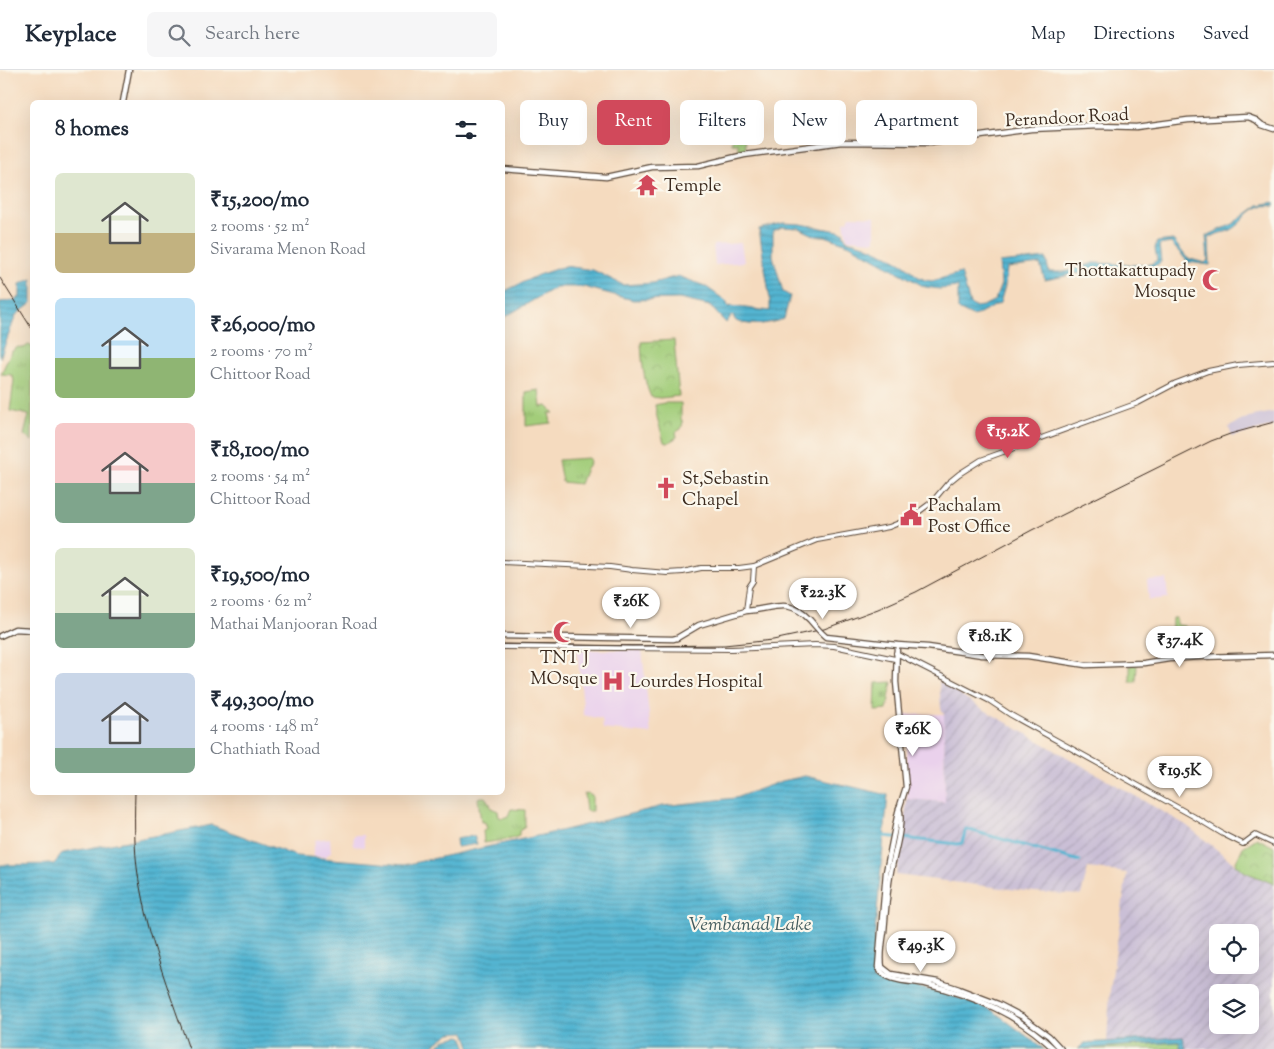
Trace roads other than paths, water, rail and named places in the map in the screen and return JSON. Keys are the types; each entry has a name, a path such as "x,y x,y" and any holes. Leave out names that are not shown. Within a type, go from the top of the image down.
{"main road":[{"path":"123,100 129,70"},
{"name":"Perandoor Road","path":"505,169 608,177 647,168 672,165 698,166 744,155 842,142 931,143 1031,130 1099,126 1136,127 1188,120 1253,118 1262,126 1274,129"},
{"path":"505,636 673,639 699,626 746,611 791,606 807,617 826,638 982,654 1028,656 1086,665 1144,663 1200,657 1274,655"},
{"path":"0,636 15,629 30,630"},
{"path":"897,645 895,659 906,791 900,801 898,830 886,872 877,961 880,972 891,978 942,988 996,1008 1020,1022 1054,1049"},
{"path":"895,843 881,957 882,967 891,974 938,982 998,1004 1023,1017 1049,1036 1061,1049"}],"street":[{"path":"505,562 610,567 667,573 701,568 754,566 817,540 889,527 904,521 932,502 948,483 959,474 981,460 1138,403 1176,383 1228,366 1274,362"},
{"path":"746,611 754,566"},
{"path":"505,647 732,648 815,645 834,646 895,659"},
{"path":"896,653 990,701 1011,715 1230,838 1243,844 1256,835 1274,844"}],"water":[{"path":"1274,202 1274,206 1259,207 1254,210 1231,230 1209,238 1210,265 1188,262 1171,243 1159,245 1161,262 1148,270 1105,268 1045,280 1040,264 1007,268 1005,286 1000,303 980,314 972,316 958,309 958,287 940,289 925,287 850,245 825,236 816,236 799,228 782,227 773,231 773,256 783,292 790,296 784,319 748,324 736,321 732,315 726,323 710,306 679,299 633,300 584,287 556,287 505,317 505,291 538,275 565,266 593,270 623,285 653,283 678,276 705,286 726,301 729,308 730,306 770,311 759,229 783,223 801,224 843,232 846,240 865,245 887,255 905,265 917,276 925,280 932,281 961,273 970,304 975,307 983,306 995,300 1001,284 999,263 1046,258 1049,272 1065,272 1094,263 1152,264 1157,260 1155,248 1157,242 1173,240 1187,258 1205,263 1208,260 1206,236 1233,224 1259,205"},
{"path":"30,280 30,304 16,315 0,358 0,302 12,301 20,297 20,284"},
{"name":"Vembanad Lake","path":"805,776 888,795 875,932 873,979 942,992 992,1010 1044,1049 471,1049 465,1032 450,1033 428,1049 0,1049 0,865 54,864 63,853 212,825 296,856 404,865 663,806 735,798 782,781"},
{"path":"474,836 477,844 457,847 456,839"},
{"path":"463,1037 467,1049 433,1049 446,1039"},
{"path":"1183,1037 1186,1049 1181,1049 1179,1042 1177,1042 1078,1049 1085,1043"}],"waterway":[{"path":"884,836 958,844 962,843 966,829 1080,861"}],"railway":[{"path":"0,278 30,326"},
{"path":"505,644 724,645 773,640 824,629 878,609 916,592 1032,530 1211,441 1274,422"},
{"path":"135,795 136,855 145,912 162,971 189,1049"}],"place":[{"name":"Temple","path":"647,185"},
{"name":"Thottakattupady Mosque","path":"1213,280"},
{"name":"St,Sebastin Chapel","path":"666,488"},
{"name":"Pachalam Post Office","path":"911,515"},
{"name":"TNT J MOsque","path":"564,632"},
{"name":"Lourdes Hospital","path":"613,681"}]}
